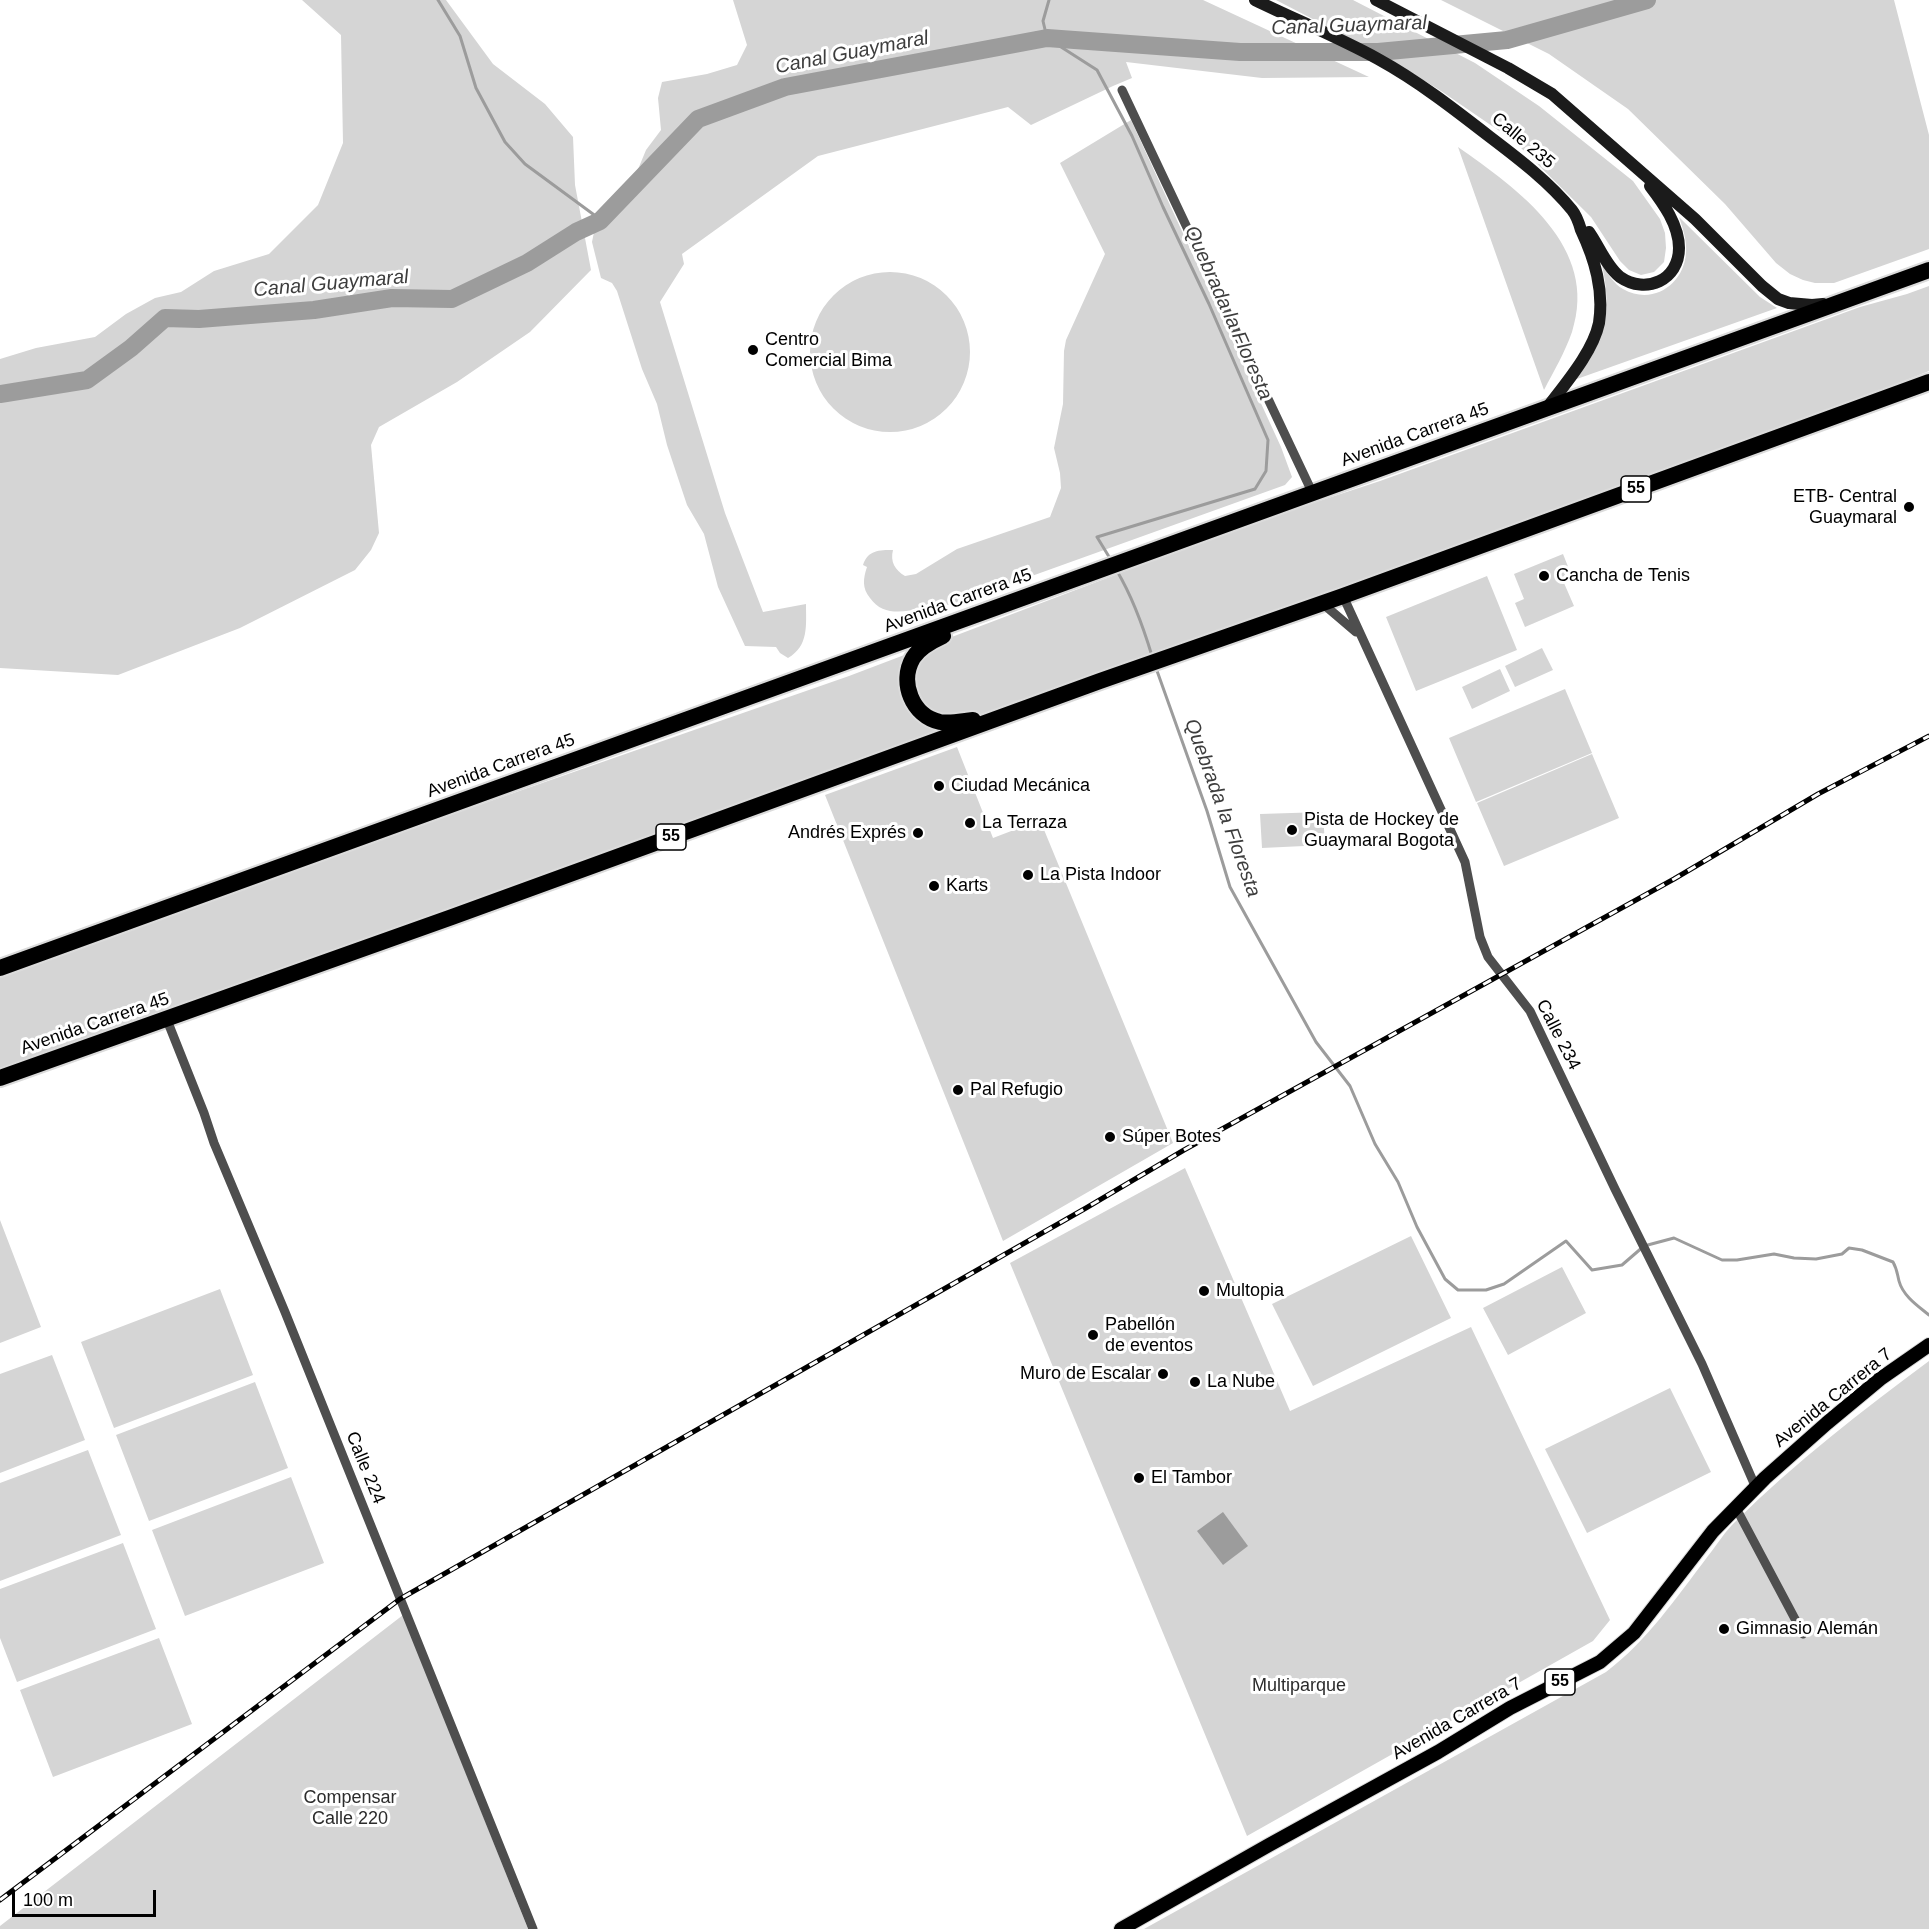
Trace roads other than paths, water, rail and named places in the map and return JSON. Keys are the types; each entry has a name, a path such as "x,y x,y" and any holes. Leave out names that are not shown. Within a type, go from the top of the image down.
{"highway":[{"name":"Avenida Carrera 45","path":"0,968 1929,270"},
{"name":"Avenida Carrera 45","path":"0,1078 1343,596 1929,382"},
{"path":"1011,603 926,645 912,660 908,674 908,688 917,708 924,715 941,722 954,723 1038,704"}],"main road":[{"name":"Calle 235","path":"1255,0 1378,59 1435,95 1540,177 1573,211 1590,249 1598,277 1600,306 1598,325 1582,359 1547,408"},
{"path":"1376,0 1508,68 1552,94 1695,219 1754,279 1779,298 1792,303 1812,305 1849,299"},
{"path":"1573,211 1593,238 1608,264 1620,277 1634,284 1649,285 1665,279 1676,265 1679,248 1676,231 1665,208 1637,168"},
{"name":"Avenida Carrera 7","path":"1121,1929 1438,1752 1509,1708 1600,1662 1634,1634 1713,1531 1765,1478 1880,1379 1929,1345"}],"street":[{"path":"1122,90 1313,494"},
{"name":"Calle 234","path":"1343,596 1465,862 1480,937 1488,957 1530,1011 1702,1364 1756,1488"},
{"path":"1322,603 1358,633"},
{"name":"Calle 224","path":"166,1020 533,1929"},
{"path":"1736,1508 1803,1634"}],"waterway":[{"path":"438,0 460,36 476,88 505,142 525,164 600,221"},
{"name":"Quebrada la Floresta","path":"1049,0 1043,21 1047,38 1097,70 1132,136 1268,440 1266,471 1255,489 1097,537 1111,560"},
{"name":"Canal Guaymaral","path":"0,394 87,380 131,348 165,318 199,319 314,310 392,298 452,299 527,263 576,232 600,221 698,119 785,87 1047,38 1240,52 1378,52 1507,40 1647,0"},
{"name":"Quebrada la Floresta","path":"1117,571 1137,612 1152,656"},
{"name":"Quebrada la Floresta","path":"1156,668 1207,811 1230,887 1316,1042 1350,1086 1375,1144 1398,1182 1417,1227 1445,1279 1458,1290 1486,1290 1504,1284 1566,1241 1592,1270 1622,1265 1644,1246 1674,1238 1722,1260 1774,1254 1816,1259 1842,1254 1849,1248 1862,1250 1893,1262 1904,1291 1929,1315"}],"railway":[{"path":"0,1900 400,1599 1184,1150 1674,879 1818,794 1929,736"}],"place":[{"name":"Centro Comercial Bima","path":"753,350"},
{"name":"ETB- Central Guaymaral","path":"1909,507"},
{"name":"Cancha de Tenis","path":"1544,576"},
{"name":"Ciudad Mecánica","path":"939,786"},
{"name":"La Terraza","path":"970,823"},
{"name":"Pista de Hockey de Guaymaral Bogota","path":"1292,830"},
{"name":"Andrés Exprés","path":"918,833"},
{"name":"La Pista Indoor","path":"1028,875"},
{"name":"Karts","path":"934,886"},
{"name":"Pal Refugio","path":"958,1090"},
{"name":"Súper Botes","path":"1110,1137"},
{"name":"Multopia","path":"1204,1291"},
{"name":"Pabellón de eventos","path":"1093,1335"},
{"name":"Muro de Escalar","path":"1163,1374"},
{"name":"La Nube","path":"1195,1382"},
{"name":"El Tambor","path":"1139,1478"},
{"name":"Gimnasio Alemán","path":"1724,1629"}],"park label":[{"name":"Multiparque","path":"1299,1686"},
{"name":"Compensar Calle 220","path":"350,1808"}]}
